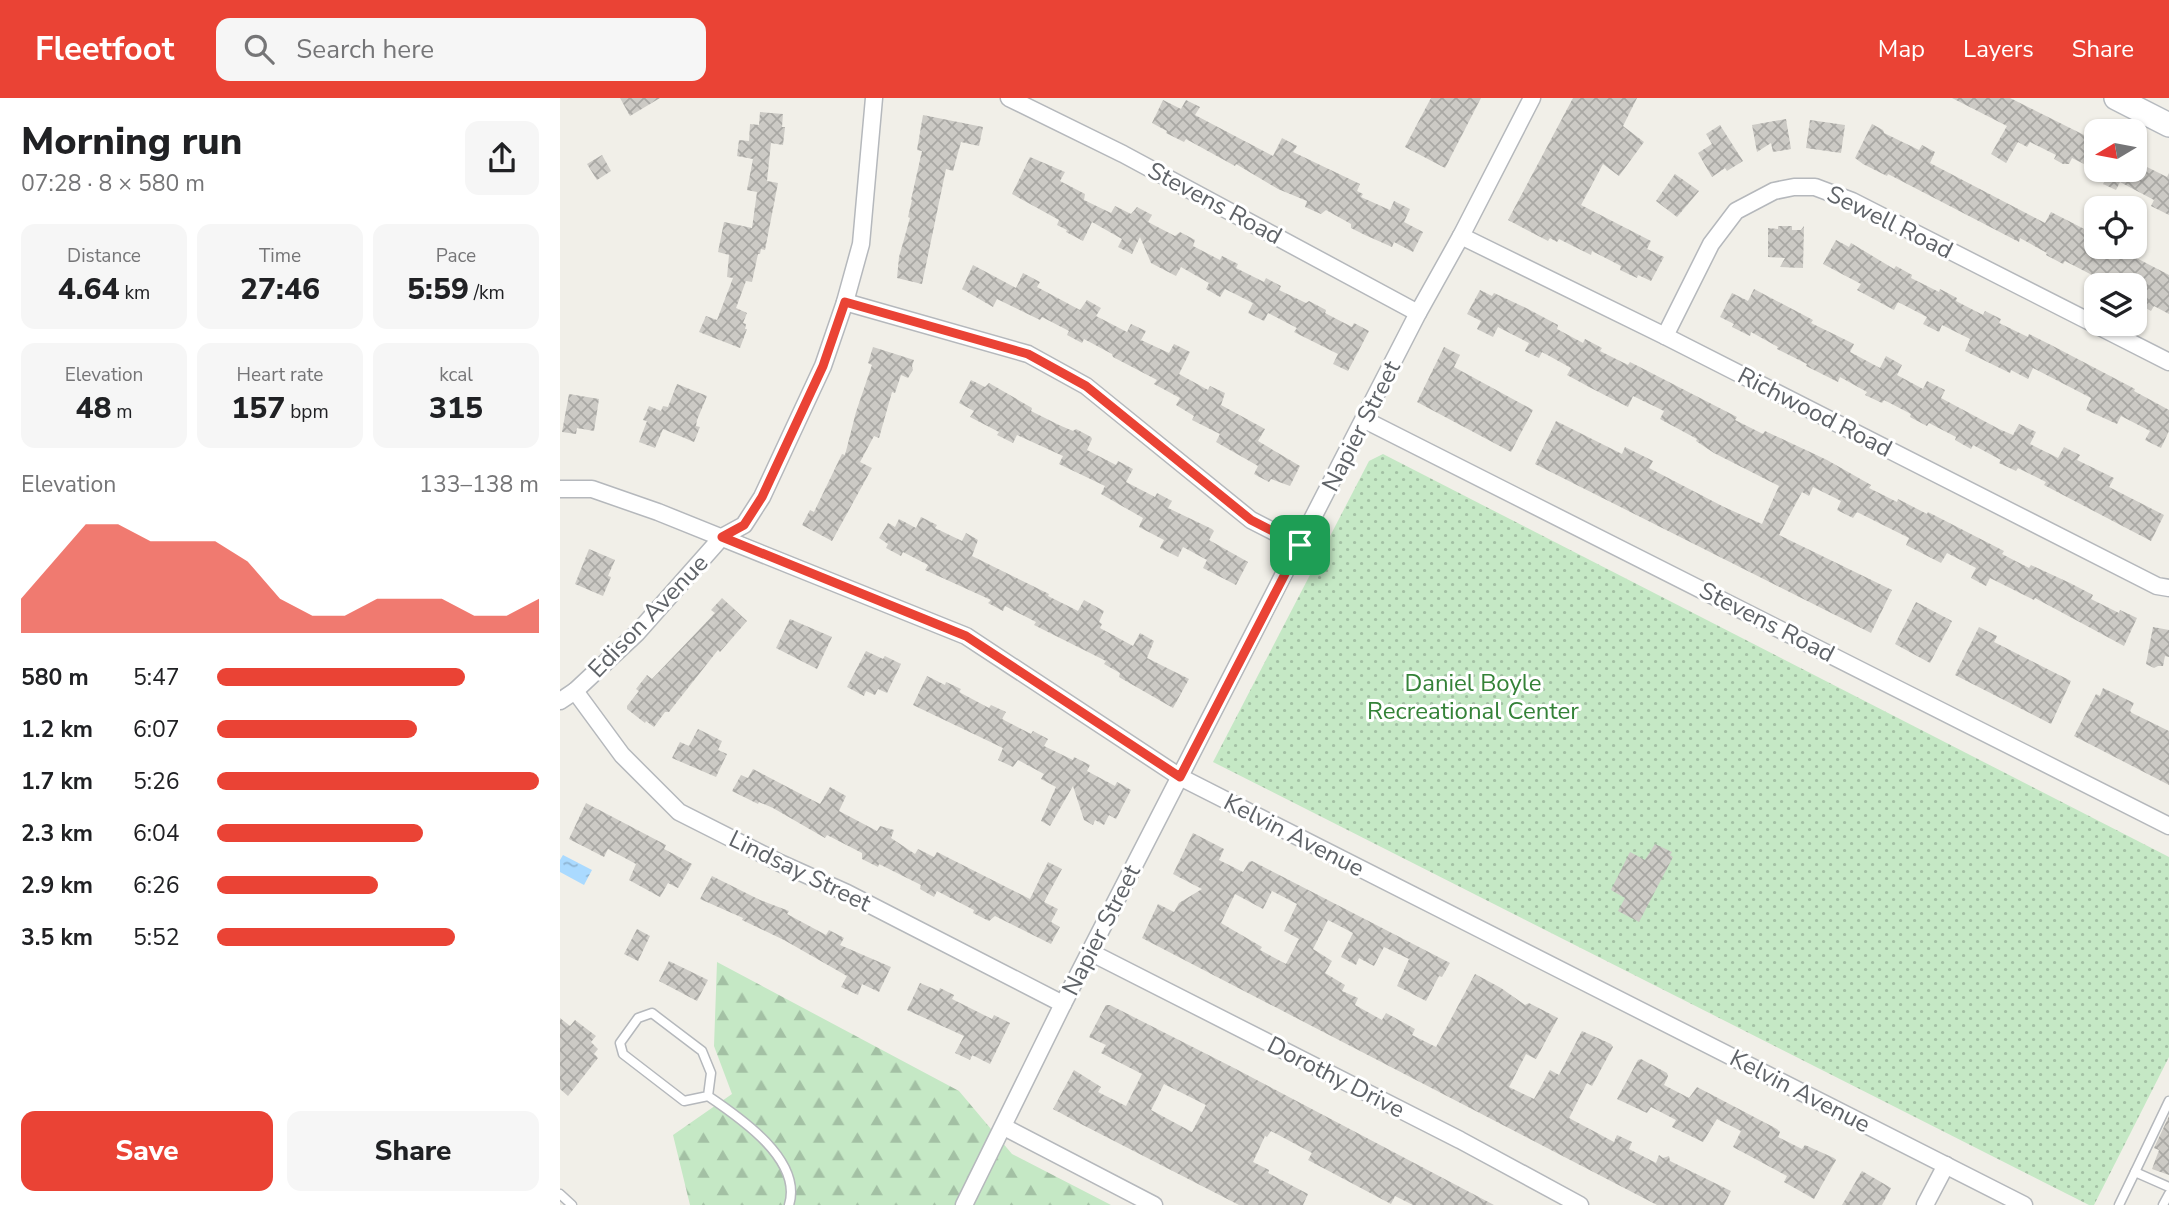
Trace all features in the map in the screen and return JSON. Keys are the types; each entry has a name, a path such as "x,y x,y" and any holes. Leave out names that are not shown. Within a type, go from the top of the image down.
{"street":[{"name":"Edison Avenue","path":"560,701 575,691 637,633 722,537 744,525 762,497 823,366 845,302 861,244 874,98"},
{"name":"Stevens Road","path":"1009,98 1123,154 1418,313"},
{"name":"Napier Street","path":"964,1205 1063,1004 1418,313 1532,98"},
{"path":"2129,101 2169,125"},
{"name":"Sewell Road","path":"1665,336 1711,244 1736,211 1774,191 1815,187 1852,201 2169,362"},
{"name":"Richwood Road","path":"1461,236 1665,336 2157,586 2169,588"},
{"path":"845,302 1028,354 1086,386 1251,520 1300,545"},
{"name":"Stevens Road","path":"1365,420 2169,826"},
{"name":"Kelvin Avenue","path":"560,489 592,489 722,537 966,636 1180,777 2024,1205"},
{"name":"Lindsay Street","path":"575,691 622,755 679,812 847,893 1063,1004"},
{"name":"Dorothy Drive","path":"1090,952 1460,1140 1580,1205"},
{"path":"1004,1127 1154,1205"},
{"path":"1925,1205 1946,1165"}],"lane":[{"path":"708,1096 710,1073 702,1051 652,1013 638,1018 620,1043 624,1054 684,1101 708,1096 740,1118 772,1147 788,1176 789,1205"},
{"path":"2119,1205 2169,1101"},
{"path":"2135,1172 2169,1187"},
{"path":"560,1194 572,1205"},
{"path":"2163,1205 2169,1194"}],"green space":[{"name":"Daniel Boyle Recreational Center","path":"1383,454 2169,857 2169,1057 2094,1205 2089,1205 1213,762 1369,461"},
{"path":"717,962 959,1091 1012,1154 1111,1205 690,1205 673,1135 732,1094 714,1046"}],"water":[{"path":"563,855 592,870 584,885 560,872"}],"building":[{"path":"620,98 660,98 630,116"},
{"path":"1431,98 1481,98 1445,168 1405,147"},
{"path":"1573,98 1637,98 1623,126 1644,142 1619,176 1603,164 1581,205 1651,241 1647,249 1664,257 1651,281 1620,270 1621,266 1592,251 1591,255 1559,239 1557,242 1550,238 1548,241 1508,220"},
{"path":"1952,98 2010,98 2084,135 2084,164 2072,158 2069,164 2063,164 2054,159 2056,155 2030,142 2027,147 2018,142 2006,163 1991,154 2007,126"},
{"path":"1163,100 1181,109 1186,100 1200,107 1195,115 1273,156 1282,138 1297,146 1293,152 1360,184 1357,191 1363,194 1361,197 1390,210 1394,201 1410,209 1404,222 1423,232 1413,252 1394,242 1392,247 1365,235 1326,210 1321,214 1305,207 1307,201 1278,189 1186,139 1184,142 1166,133 1167,131 1152,123"},
{"path":"760,112 783,114 782,127 785,127 783,145 771,143 767,181 778,183 765,250 761,249 758,254 752,282 746,281 736,308 747,313 743,323 747,329 740,348 699,332 706,316 717,320 733,278 727,277 729,255 718,252 724,222 752,228 757,192 747,190 753,159 737,156 739,140 749,141 750,124 759,125"},
{"path":"923,115 983,127 979,146 961,142 953,171 946,169 922,284 897,278 922,151 917,150"},
{"path":"1786,119 1791,149 1773,152 1771,143 1757,152 1752,125"},
{"path":"1810,120 1845,125 1841,153 1806,148"},
{"path":"1872,124 1919,150 1922,145 1935,152 1930,163 2045,223 2051,212 2084,229 2084,259 2138,259 2169,275 2169,314 2154,306 2151,311 2147,309 2147,273 2088,273 2065,261 2063,264 2020,238 2019,242 1855,158"},
{"path":"1720,125 1743,161 1712,177 1698,153 1712,144 1706,134"},
{"path":"602,155 611,171 597,180 587,164"},
{"path":"1030,157 1065,172 1060,181 1085,194 1084,200 1111,213 1115,206 1131,214 1137,207 1152,215 1148,222 1175,236 1180,232 1195,240 1193,246 1220,260 1222,256 1238,264 1236,268 1264,282 1266,278 1281,286 1279,290 1306,303 1309,301 1352,327 1354,323 1369,331 1348,371 1333,364 1338,354 1294,332 1297,328 1268,313 1264,321 1248,313 1253,303 1225,289 1220,297 1206,289 1209,283 1181,267 1176,276 1151,263 1140,237 1132,254 1118,247 1122,239 1092,222 1083,241 1066,232 1067,230 1057,225 1059,220 1012,194"},
{"path":"2147,167 2167,177 2169,173 2169,215 2151,206 2154,200 2120,182 2147,182"},
{"path":"1675,174 1699,191 1677,217 1656,201"},
{"path":"2104,182 2120,182 2116,190 2103,184"},
{"path":"1778,226 1792,226 1792,230 1801,230 1804,226 1803,268 1780,267 1785,258 1768,257 1768,228 1778,229"},
{"path":"1836,240 1849,247 1851,243 1894,269 1896,266 1912,275 1911,278 1957,298 1956,301 1983,315 1985,311 2001,319 1999,323 2051,345 2169,410 2169,431 2161,448 2145,440 2150,431 2121,416 2117,424 2086,410 2091,398 2033,368 2028,379 2011,370 2010,373 1965,351 1970,339 1942,325 1939,332 1923,324 1927,317 1898,302 1894,310 1857,290 1861,284 1823,264"},
{"path":"973,265 1016,288 1023,273 1040,282 1037,287 1080,310 1087,300 1101,308 1096,316 1127,332 1131,324 1146,331 1141,340 1169,353 1174,344 1190,352 1179,374 1208,390 1210,386 1225,393 1221,405 1265,429 1258,441 1300,466 1290,486 1271,479 1269,482 1254,474 1258,466 1216,442 1220,434 1192,420 1194,416 1176,405 1180,398 1154,384 1157,380 1084,339 1082,343 1067,335 1069,331 1042,317 1040,320 997,299 993,307 962,289"},
{"path":"1754,289 1813,320 1811,323 1854,344 1850,352 1880,368 1886,356 1902,365 1897,375 1923,389 1927,381 1945,390 1941,398 1999,429 2013,435 2019,424 2036,432 2030,444 2058,458 2064,447 2080,455 2077,460 2114,478 2109,487 2164,515 2151,541 2044,485 2046,482 2018,468 2016,471 1999,463 2001,460 1973,445 1971,449 1955,440 1956,437 1929,423 1927,426 1884,400 1882,403 1865,395 1867,392 1840,377 1838,382 1806,366 1807,364 1751,332 1750,336 1732,327 1734,324 1720,317 1732,293 1748,301"},
{"path":"1480,290 1492,296 1494,293 1528,309 1558,325 1557,329 1583,343 1585,339 1602,348 1600,351 1628,365 1630,362 1737,417 1735,420 1763,434 1765,431 1827,460 1871,485 1869,488 1897,502 1898,499 1927,514 1928,512 2004,551 2002,554 2029,568 2031,565 2070,583 2093,595 2091,599 2119,613 2120,610 2137,618 2124,646 2035,598 2034,600 1990,578 1986,586 1971,578 1976,568 1947,553 1941,563 1906,545 1909,538 1857,512 1853,518 1837,510 1841,501 1813,487 1809,496 1802,492 1779,535 1892,590 1871,633 1535,464 1556,421 1622,454 1625,447 1653,461 1649,468 1762,524 1779,486 1714,453 1696,441 1697,439 1660,419 1664,411 1633,396 1628,407 1567,375 1571,368 1542,352 1539,358 1525,351 1529,343 1498,327 1493,337 1477,329 1481,321 1467,314"},
{"path":"873,347 914,360 913,370 908,378 901,375 895,393 892,392 879,438 874,436 860,462 872,468 832,541 802,525 810,510 814,512 842,454 845,455 872,365 868,363"},
{"path":"1444,347 1460,355 1454,367 1533,410 1511,452 1417,402"},
{"path":"971,380 985,387 989,383 1032,408 1031,411 1091,437 1087,450 1116,465 1118,461 1133,469 1126,482 1155,497 1157,493 1172,501 1168,508 1212,529 1214,531 1209,540 1248,562 1236,585 1203,568 1207,560 1183,547 1178,557 1160,548 1164,540 1139,527 1143,518 1101,494 1105,486 1059,464 1063,456 1017,435 1013,443 997,435 999,432 970,417 974,411 959,403"},
{"path":"677,384 707,396 697,420 696,426 700,427 694,442 663,429 655,448 639,442 649,406 661,411 663,406 668,407"},
{"path":"569,394 599,399 594,431 577,428 576,434 562,432"},
{"path":"921,517 937,525 935,528 962,541 966,533 978,540 972,556 1049,594 1048,596 1078,611 1084,600 1104,611 1099,622 1102,624 1100,628 1133,646 1140,633 1154,641 1147,658 1189,679 1173,708 1119,677 1120,673 1104,664 1106,661 1034,625 1036,622 1005,606 1003,611 988,603 991,600 925,570 928,565 903,552 901,556 886,548 888,544 879,538 888,523 895,527 899,519 916,528"},
{"path":"589,549 615,560 603,596 575,584"},
{"path":"722,598 747,621 720,652 718,650 654,727 646,721 645,723 627,709 639,691 636,689 647,675 652,679 699,630 715,613 711,610"},
{"path":"1916,602 1952,621 1930,663 1895,644"},
{"path":"790,619 832,637 817,669 776,648"},
{"path":"1979,627 1997,636 1994,642 2071,681 2051,724 1955,675"},
{"path":"2153,627 2169,630 2169,657 2165,656 2163,666 2154,668 2146,664"},
{"path":"866,651 901,664 887,693 878,689 875,695 866,691 864,696 847,687"},
{"path":"927,676 961,689 959,692 989,708 991,705 1006,712 1002,719 1031,734 1033,731 1048,739 1044,746 1090,765 1087,771 1115,786 1117,782 1131,790 1116,819 1109,815 1104,825 1095,820 1093,825 1084,820 1073,786 1050,826 1041,821 1056,787 1041,779 1044,774 1018,760 1013,767 998,760 1003,748 913,705"},
{"path":"2103,688 2134,703 2130,711 2132,713 2169,731 2169,785 2074,736 2096,694 2100,696"},
{"path":"698,729 722,741 718,750 727,754 716,777 672,758 680,742 689,746"},
{"path":"753,769 820,804 830,787 846,796 839,811 877,831 880,826 894,830 891,838 915,854 918,849 934,857 937,852 1030,899 1048,862 1062,869 1044,902 1058,909 1051,922 1060,927 1051,944 995,916 989,921 937,891 934,897 920,889 921,885 879,864 878,867 862,859 862,853 827,835 825,838 773,808 732,791 741,775 748,778"},
{"path":"586,803 666,845 664,849 692,864 678,888 668,883 660,897 629,880 636,864 608,849 604,857 569,839"},
{"path":"1193,833 1224,849 1219,860 1243,872 1252,861 1450,963 1442,977 1439,976 1426,1001 1397,986 1409,959 1384,947 1374,966 1359,958 1356,965 1341,957 1353,933 1328,920 1313,949 1332,961 1325,973 1345,985 1342,991 1358,998 1355,1005 1382,1020 1386,1013 1415,1029 1412,1035 1436,1047 1475,974 1525,1005 1529,1003 1558,1018 1536,1059 1526,1054 1509,1087 1534,1099 1550,1070 1559,1075 1582,1031 1611,1044 1613,1047 1592,1086 1587,1083 1569,1118 1614,1142 1617,1135 1632,1142 1629,1149 1656,1163 1659,1155 1663,1158 1669,1156 1670,1161 1731,1191 1724,1205 1657,1205 1142,938 1158,904 1174,912 1179,903 1202,889 1173,874","holes":["1272,891 1297,904 1284,931 1299,939 1286,964 1221,923 1235,894 1263,909"]},
{"path":"1655,844 1672,852 1670,855 1673,857 1639,922 1618,911 1625,898 1611,890 1630,852 1645,860"},
{"path":"712,876 789,911 787,914 826,935 829,930 844,938 840,945 891,967 879,992 862,984 858,995 841,987 847,976 784,940 742,920 743,918 700,899"},
{"path":"637,929 650,936 638,961 624,954"},
{"path":"669,961 708,980 697,1001 659,981"},
{"path":"920,983 954,995 952,999 992,1019 994,1015 1010,1023 990,1064 972,1055 970,1060 955,1053 964,1036 907,1010"},
{"path":"1106,1005 1110,1005 1494,1205 1413,1205 1395,1196 1391,1204 1308,1160 1312,1153 1271,1131 1265,1136 1253,1162 1308,1194 1303,1205 1239,1205 1053,1109 1074,1070 1101,1087 1098,1092 1126,1106 1142,1074 1101,1053 1106,1045 1089,1037","holes":["1164,1084 1206,1105 1192,1132 1151,1110"]},
{"path":"560,1018 570,1026 575,1020 596,1036 591,1042 598,1049 594,1054 598,1058 568,1096 560,1089"},
{"path":"1641,1059 1667,1073 1664,1085 1689,1098 1697,1087 1777,1129 1780,1132 1778,1137 1802,1149 1805,1145 1834,1158 1836,1160 1814,1199 1784,1182 1787,1176 1733,1147 1741,1131 1717,1119 1703,1142 1672,1127 1676,1120 1651,1107 1647,1113 1617,1099"},
{"path":"2169,1116 2169,1175 2152,1169 2159,1150 2154,1148"},
{"path":"1862,1171 1891,1188 1882,1205 1842,1205"}],"route":[{"path":"845,302 1028,354 1086,386 1251,520 1300,545 1180,777 966,636 722,537 744,525 762,497 823,366 845,302"}]}
